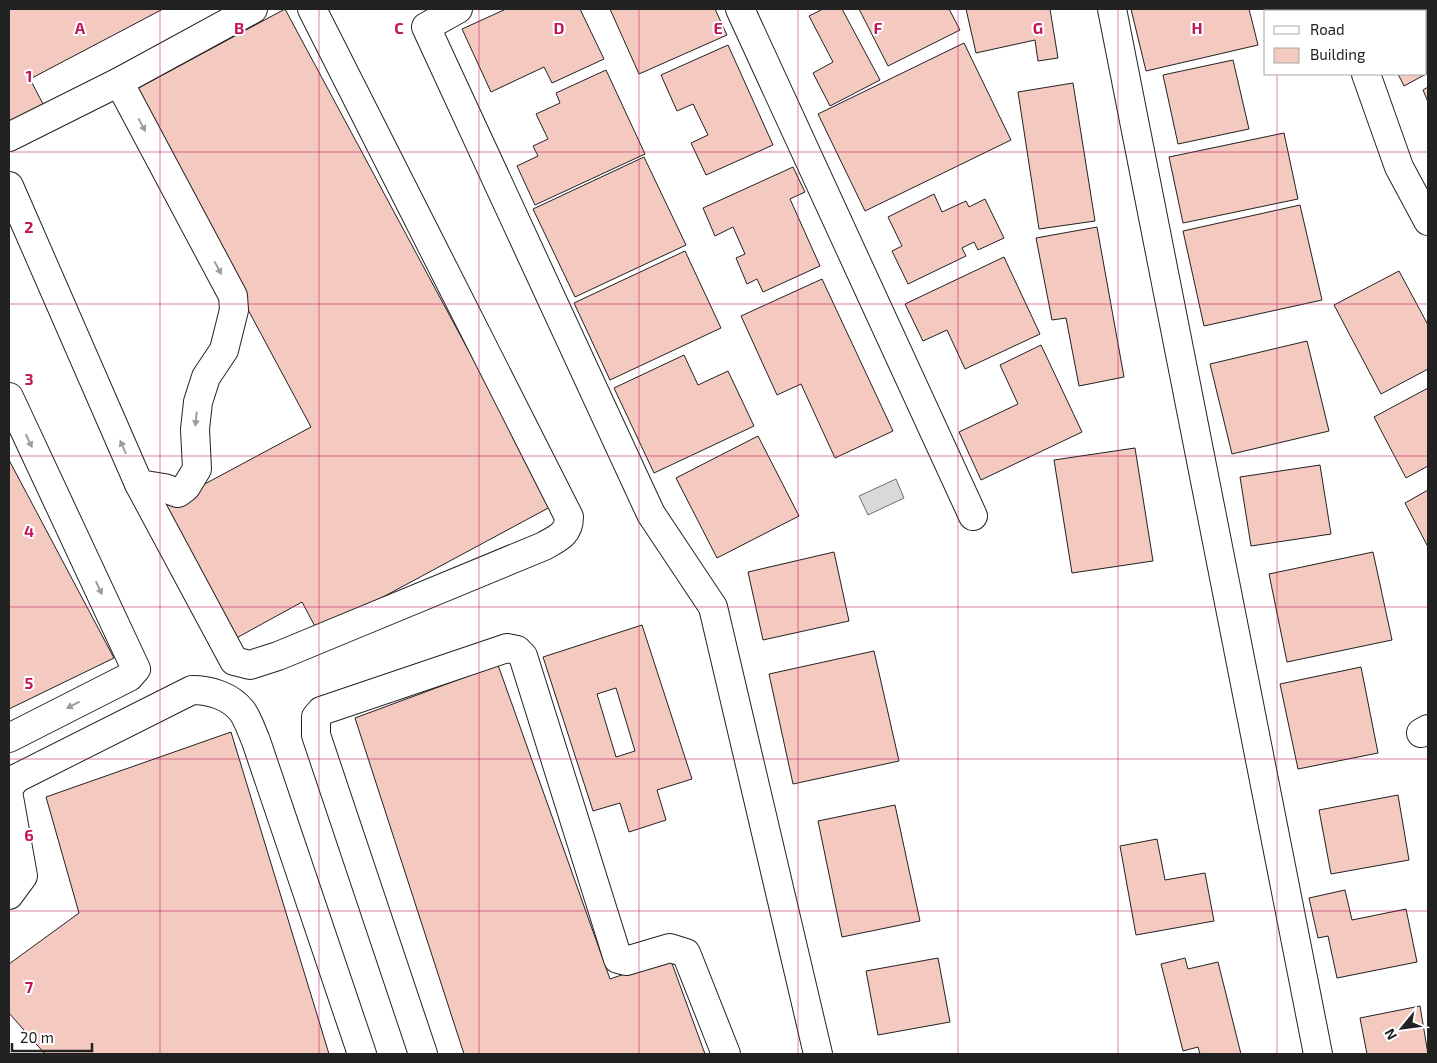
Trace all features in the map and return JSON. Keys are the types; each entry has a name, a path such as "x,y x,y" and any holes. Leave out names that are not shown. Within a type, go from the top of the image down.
{"street":[{"path":"9,136 119,82 253,9"},
{"path":"9,186 139,484 234,661 250,664 278,656 544,546 563,536 569,526 570,517 312,9"},
{"path":"458,9 426,27 651,514 713,607 818,1054"},
{"path":"740,9 973,516"},
{"path":"1112,9 1318,1054"},
{"path":"1366,75 1398,167 1428,221"},
{"path":"119,82 233,296 234,310 224,350 206,376 198,402 195,429 197,469 186,487 178,493 164,488 139,484"},
{"path":"9,397 136,669 129,677 9,738"},
{"path":"423,1054 316,735 316,717 322,711 508,648 517,650 523,656 618,959 626,961 670,948 686,953 726,1054"},
{"path":"9,788 17,778 192,690 210,690 225,698 242,711 256,740 362,1054"},
{"path":"9,797 23,876 9,895"}],"shaded area":[{"path":"896,479 904,498 868,515 859,496"}],"building":[{"path":"9,9 163,9 30,79 54,125 9,149"},
{"path":"285,9 552,506 318,632 302,602 231,641 160,508 311,427 131,92"},
{"path":"506,9 580,9 604,59 552,83 544,67 491,92 462,29"},
{"path":"610,9 715,9 727,35 639,74"},
{"path":"823,9 842,9 880,80 830,106 813,73 833,62 809,16"},
{"path":"859,9 949,9 960,30 888,66"},
{"path":"966,9 1050,9 1058,58 1038,61 1035,40 976,53"},
{"path":"1131,9 1249,9 1258,45 1146,71"},
{"path":"1428,9 1428,73 1427,10 1364,10"},
{"path":"964,43 1011,140 865,211 818,114"},
{"path":"728,45 773,145 706,175 691,143 708,135 693,104 677,111 661,75"},
{"path":"1233,60 1249,129 1178,144 1163,75"},
{"path":"606,70 645,154 535,205 517,166 538,156 533,146 548,139 536,114 560,103 556,93"},
{"path":"1398,75 1424,75 1404,86"},
{"path":"1073,83 1095,221 1039,229 1018,92"},
{"path":"1428,87 1428,102 1423,90"},
{"path":"1284,133 1298,199 1183,223 1169,157"},
{"path":"644,157 686,245 575,297 533,209"},
{"path":"793,167 805,192 790,199 820,266 763,292 757,279 747,284 736,258 745,254 733,227 715,236 703,208"},
{"path":"934,194 942,212 966,201 969,207 985,199 1004,238 978,250 974,242 962,248 966,256 908,284 892,251 902,246 888,217"},
{"path":"1300,205 1322,300 1204,326 1183,231"},
{"path":"1097,227 1124,377 1079,386 1066,318 1052,320 1036,238"},
{"path":"685,251 721,328 610,380 574,303"},
{"path":"1004,257 1040,334 965,369 947,330 923,341 905,304"},
{"path":"1399,271 1428,325 1428,369 1381,394 1334,305"},
{"path":"822,279 893,431 835,458 801,384 777,395 741,316"},
{"path":"1307,341 1329,431 1232,454 1210,364"},
{"path":"1041,345 1082,432 981,480 959,432 1018,404 1000,365"},
{"path":"684,355 698,385 728,371 754,426 654,473 614,388"},
{"path":"1428,388 1428,466 1406,478 1374,417"},
{"path":"758,436 799,516 717,558 676,478"},
{"path":"1135,448 1153,561 1072,573 1054,460"},
{"path":"9,460 114,658 9,709"},
{"path":"1320,465 1331,534 1251,546 1240,477"},
{"path":"1428,490 1428,547 1405,503"},
{"path":"834,552 849,621 763,640 748,572"},
{"path":"1373,552 1392,640 1287,662 1269,574"},
{"path":"642,625 692,779 657,790 666,820 629,832 620,803 593,811 543,657","holes":["616,688 635,751 616,757 597,694"]},
{"path":"874,651 899,761 793,784 769,674"},
{"path":"498,665 610,979 670,958 705,1054 464,1054 355,718"},
{"path":"1361,667 1378,753 1298,769 1280,684"},
{"path":"231,732 329,1054 45,1054 9,1013 9,964 79,913 46,797"},
{"path":"1398,795 1409,860 1331,874 1319,810"},
{"path":"895,805 920,921 842,937 818,821"},
{"path":"1157,839 1165,880 1205,873 1214,921 1136,935 1120,846"},
{"path":"1345,890 1352,920 1406,909 1417,962 1337,978 1328,936 1318,938 1309,898"},
{"path":"938,958 950,1022 878,1035 866,971"},
{"path":"1185,958 1188,969 1218,962 1241,1054 1200,1054 1198,1047 1183,1051 1161,964"},
{"path":"1420,1006 1428,1054 1367,1054 1360,1018"}]}
